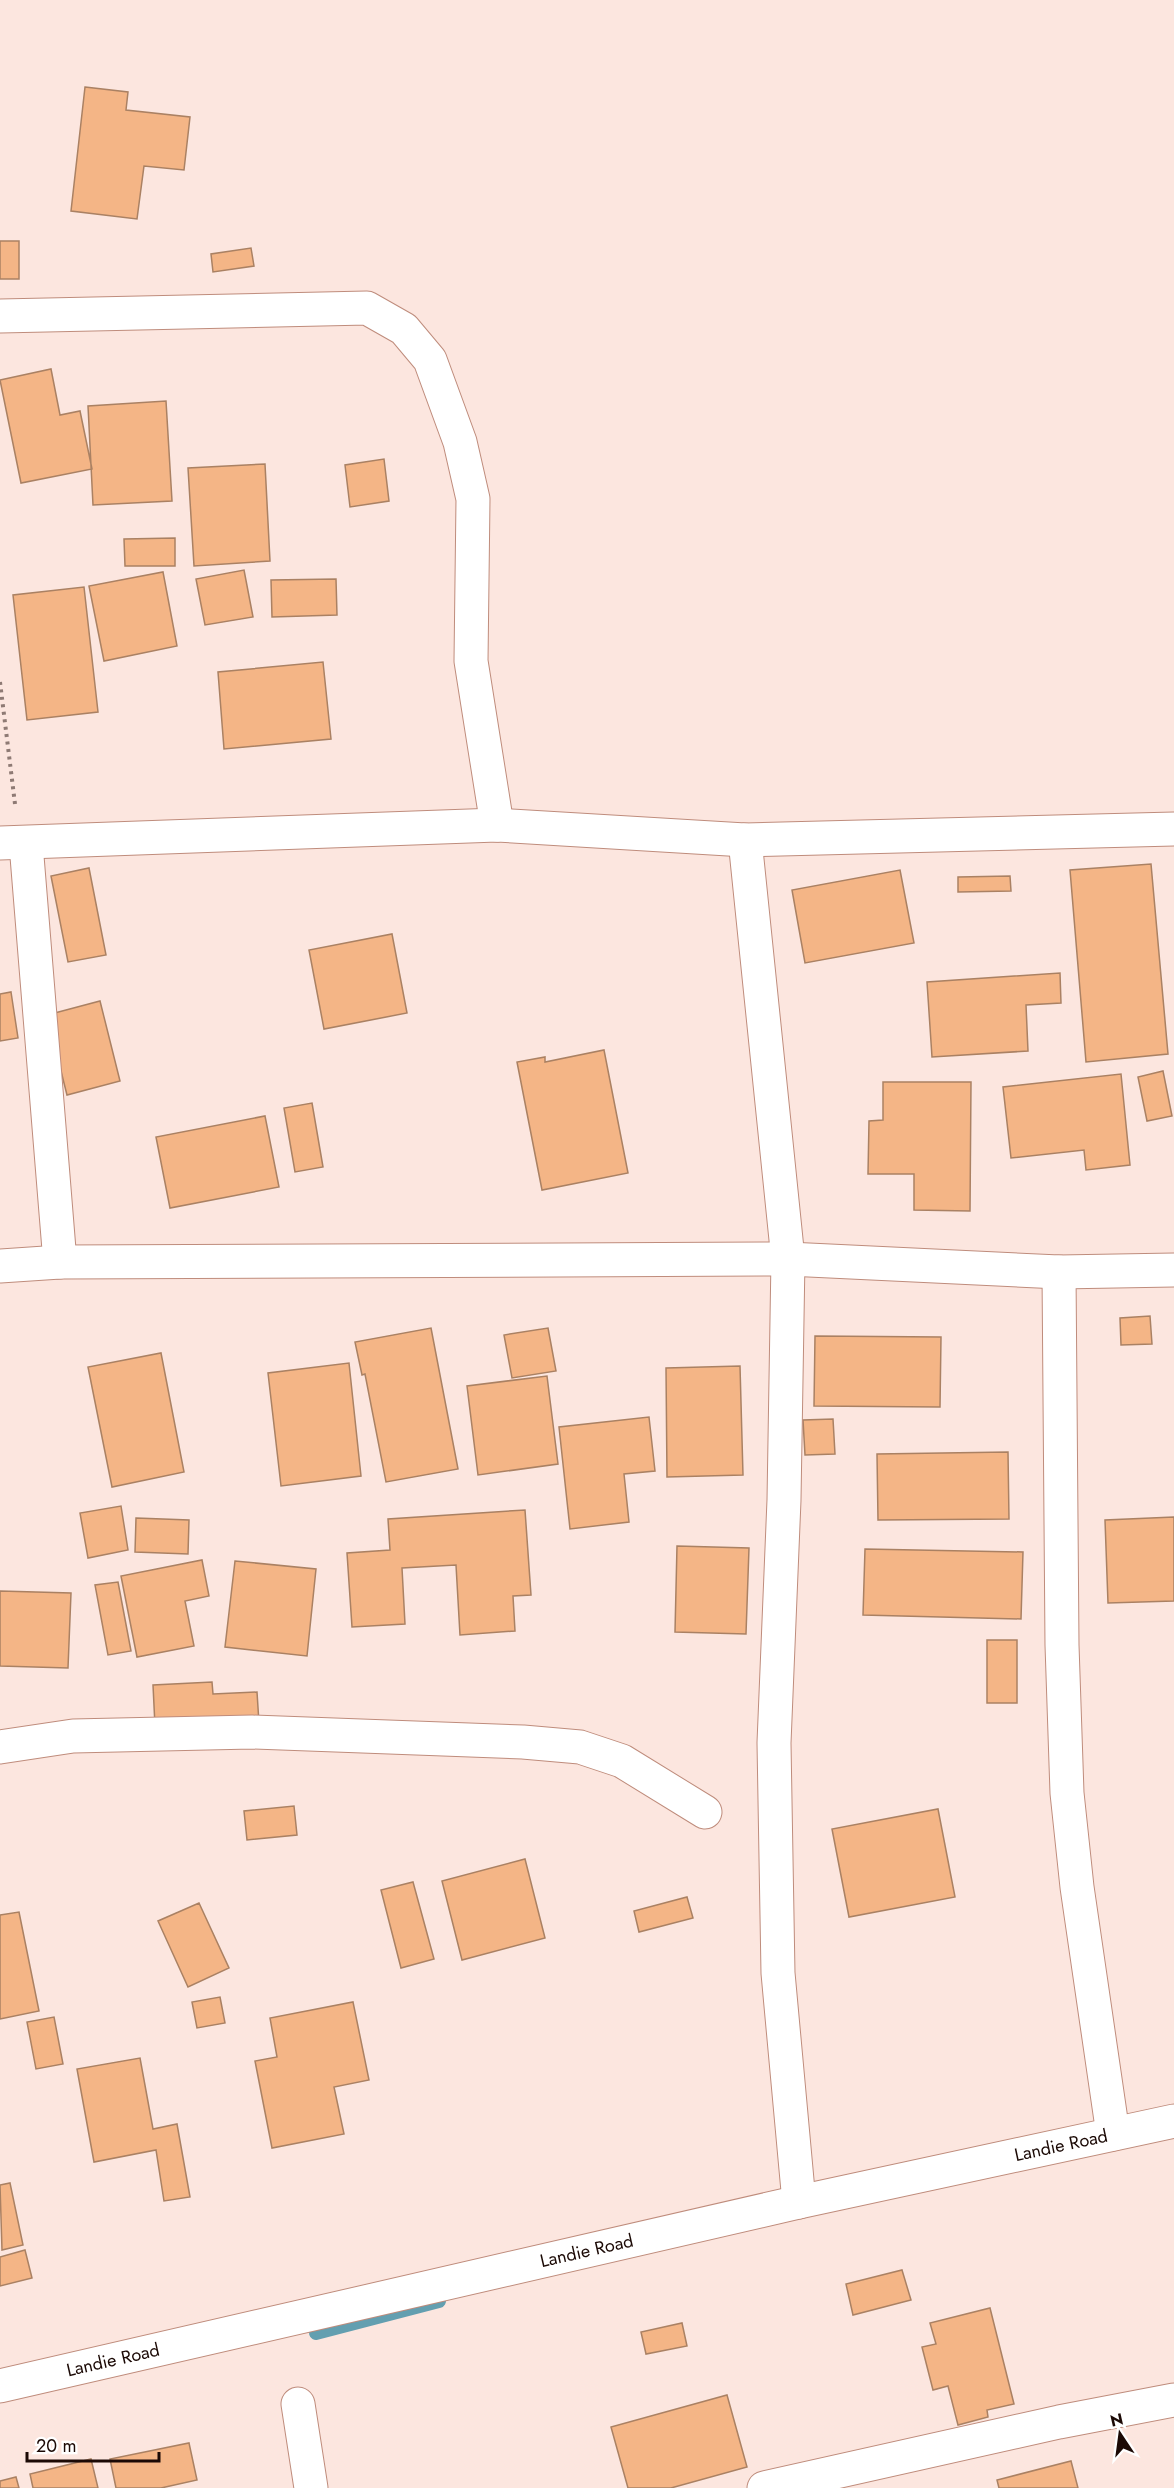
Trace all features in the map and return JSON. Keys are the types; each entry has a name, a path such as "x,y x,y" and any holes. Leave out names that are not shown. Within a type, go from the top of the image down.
{"street":[{"path":"0,316 367,308 404,329 430,360 460,442 472,499 471,661 497,825"},
{"path":"60,1262 15,844 497,825 745,840 1174,829"},
{"path":"745,840 788,1259 784,1500 774,1743 778,1973 799,2202"},
{"path":"0,1266 60,1262 788,1259 1059,1272 1174,1270"},
{"path":"1059,1272 1062,1645 1067,1793 1077,1887 1113,2134"},
{"path":"0,1748 73,1736 252,1732 523,1742 580,1747 622,1761 705,1812"},
{"name":"Landie Road","path":"0,2386 799,2202 1174,2121"},
{"path":"764,2488 1059,2422 1174,2400"},
{"path":"298,2404 310,2488"}],"path":[{"path":"0,682 15,844"}],"building":[{"path":"85,87 128,92 126,110 190,117 184,170 144,166 137,219 71,211"},
{"path":"0,241 19,241 19,279 0,279"},
{"path":"251,248 254,266 213,272 211,254"},
{"path":"51,369 60,415 80,411 92,469 21,483 0,380"},
{"path":"166,401 172,501 93,505 88,406"},
{"path":"384,459 389,501 350,507 345,465"},
{"path":"265,464 270,561 194,566 188,468"},
{"path":"175,538 175,566 125,566 124,539"},
{"path":"244,570 253,617 205,625 196,579"},
{"path":"163,572 177,646 104,661 89,586"},
{"path":"336,579 337,615 272,617 271,580"},
{"path":"84,587 98,712 27,720 13,595"},
{"path":"323,662 331,739 224,749 218,672"},
{"path":"1151,864 1168,1054 1086,1062 1070,870"},
{"path":"89,868 106,955 68,962 51,876"},
{"path":"900,870 914,943 805,963 792,890"},
{"path":"1010,876 1011,891 958,892 958,877"},
{"path":"392,934 407,1013 324,1029 309,950"},
{"path":"1060,973 1061,1003 1026,1005 1028,1051 932,1057 927,982"},
{"path":"11,992 18,1038 0,1041 0,994"},
{"path":"100,1001 120,1081 67,1095 47,1015"},
{"path":"604,1050 628,1173 542,1190 517,1062 545,1057 545,1062"},
{"path":"1163,1071 1172,1116 1147,1121 1138,1077"},
{"path":"1121,1074 1130,1165 1086,1170 1084,1150 1011,1158 1003,1087"},
{"path":"883,1082 971,1082 970,1211 914,1210 914,1174 868,1174 869,1121 883,1120"},
{"path":"312,1103 323,1167 295,1172 284,1108"},
{"path":"265,1116 279,1187 170,1208 156,1137"},
{"path":"1150,1316 1152,1344 1121,1345 1120,1318"},
{"path":"431,1328 458,1469 386,1482 365,1374 362,1375 355,1342"},
{"path":"548,1328 556,1371 512,1378 504,1335"},
{"path":"815,1336 941,1337 940,1407 814,1406"},
{"path":"161,1353 184,1472 112,1487 88,1367"},
{"path":"349,1363 361,1476 281,1486 268,1373"},
{"path":"740,1366 743,1475 667,1477 666,1368"},
{"path":"547,1376 558,1464 478,1475 467,1386"},
{"path":"649,1417 655,1471 624,1474 629,1522 570,1529 559,1427"},
{"path":"833,1419 835,1454 805,1455 803,1420"},
{"path":"1008,1452 1009,1519 878,1520 877,1454"},
{"path":"121,1506 128,1550 88,1558 80,1513"},
{"path":"525,1510 531,1595 513,1596 515,1631 460,1635 456,1565 402,1568 405,1624 352,1627 347,1553 390,1550 388,1519"},
{"path":"1174,1517 1174,1601 1108,1603 1105,1520"},
{"path":"136,1518 189,1520 188,1554 135,1552"},
{"path":"677,1546 749,1548 746,1634 675,1632"},
{"path":"865,1549 1023,1552 1021,1619 863,1615"},
{"path":"202,1560 209,1596 185,1601 194,1646 137,1657 121,1576"},
{"path":"235,1561 316,1569 307,1656 225,1647"},
{"path":"118,1582 131,1651 108,1655 95,1585"},
{"path":"0,1591 71,1593 68,1668 0,1666"},
{"path":"987,1640 1017,1640 1017,1703 987,1703"},
{"path":"212,1682 213,1694 257,1692 259,1723 155,1726 153,1685"},
{"path":"294,1806 297,1835 247,1840 244,1811"},
{"path":"938,1809 955,1897 849,1917 832,1829"},
{"path":"525,1859 545,1938 462,1960 442,1881"},
{"path":"413,1882 434,1959 401,1968 381,1890"},
{"path":"687,1897 693,1918 639,1932 634,1911"},
{"path":"199,1903 229,1968 188,1987 158,1921"},
{"path":"19,1912 39,2011 0,2019 0,1915"},
{"path":"220,1997 225,2023 197,2028 192,2002"},
{"path":"353,2002 369,2080 334,2087 344,2134 272,2148 255,2061 277,2057 270,2018"},
{"path":"54,2017 63,2064 36,2069 27,2022"},
{"path":"140,2058 153,2129 177,2124 190,2197 164,2201 156,2150 94,2162 77,2069"},
{"path":"10,2183 23,2245 2,2250 0,2185"},
{"path":"25,2250 32,2278 0,2286 0,2257"},
{"path":"902,2270 911,2300 853,2315 846,2284"},
{"path":"990,2308 1014,2404 987,2410 988,2417 958,2425 948,2386 933,2390 922,2347 936,2344 930,2323"},
{"path":"682,2323 687,2346 646,2354 641,2332"},
{"path":"727,2395 747,2467 671,2488 628,2488 611,2427"},
{"path":"189,2443 197,2480 161,2488 116,2488 110,2459"},
{"path":"91,2459 98,2488 33,2488 30,2474"},
{"path":"1071,2461 1078,2488 999,2488 997,2480"},
{"path":"16,2477 19,2488 0,2488 0,2481"}],"waterway":[{"path":"316,2333 439,2301"}]}
